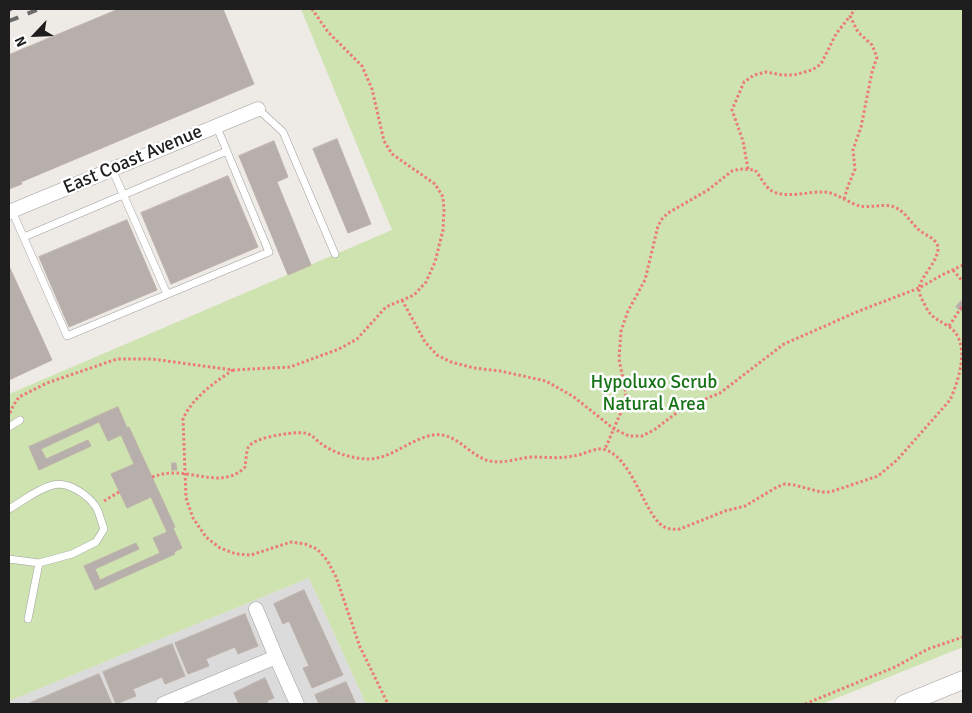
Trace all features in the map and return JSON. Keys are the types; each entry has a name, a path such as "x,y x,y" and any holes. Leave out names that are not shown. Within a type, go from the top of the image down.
{"street":[{"name":"East Coast Avenue","path":"10,212 258,109"},
{"path":"256,609 297,704"},
{"path":"163,704 276,657"},
{"path":"904,704 963,680"}],"lane":[{"path":"258,109 283,132 334,254"},
{"path":"10,212 24,237 67,336 270,252 216,125"},
{"path":"24,237 227,151"},
{"path":"112,169 167,294"},
{"path":"9,427 20,420"},
{"path":"9,509 40,490 55,484 67,485 82,493 96,507 104,529 96,542 72,554 39,563 9,559"},
{"path":"28,619 39,563"}],"path":[{"path":"9,419 12,406 19,397 47,383 117,359 152,359 233,370 290,366 338,349 357,339 386,308 414,295 426,282 435,262 442,230 444,210 442,197 435,184 392,154 384,141 372,89 362,66 328,32 312,9"},
{"path":"748,169 743,141 732,110 744,82 754,75 766,72 794,75 812,70 821,64 836,34 855,9"},
{"path":"844,199 855,168 853,150 861,126 872,72 877,58 872,45 858,32 850,16"},
{"path":"152,477 173,473 216,478 236,473 245,466 248,447 252,443 257,440 304,432 309,433 325,446 341,454 354,458 368,459 385,456 422,438 440,435 456,441 481,458 498,462 530,457 563,458 600,448 605,449 611,452 628,472 659,523 673,530 680,530 725,511 745,506 785,484 794,484 821,492 830,492 878,476 896,460 950,400 959,372 962,354 958,337 949,326 938,321 927,310 919,288 937,254 938,248 933,238 920,231 904,213 890,206 859,205 828,192 808,194 774,192 770,190 755,170 732,171 708,190 668,213 658,226 645,280 628,311 621,331 619,359 626,394 605,449"},
{"path":"402,300 425,342 436,355 451,362 474,368 500,370 546,381 574,397 614,429 629,436 642,436 654,430 683,408 720,393 784,344 859,311 919,288 963,266"},
{"path":"953,270 963,282"},
{"path":"949,326 963,305"},
{"path":"233,370 187,408 183,419 186,498 192,518 206,538 220,548 236,554 251,555 291,542 305,544 317,549 336,577 360,647 388,704"},
{"path":"96,507 119,492"},
{"path":"805,704 895,668 928,649 963,637"}],"shaded area":[{"path":"309,578 366,704 9,704 9,701"}],"green space":[{"name":"Hypoluxo Scrub Natural Area","path":"301,9 963,9 963,647 822,704 366,704 309,578 9,701 9,394 392,230"}],"building":[{"path":"119,9 223,9 254,84 21,182 22,184 9,189 9,55"},
{"path":"337,139 371,224 348,233 313,149"},
{"path":"274,141 288,177 277,182 311,265 288,275 239,156"},
{"path":"228,176 258,247 171,284 141,213"},
{"path":"127,220 157,290 69,327 39,257"},
{"path":"9,266 52,360 9,380"},
{"path":"961,301 963,302 963,312 956,307"},
{"path":"118,407 175,527 173,528 182,548 174,552 175,554 95,590 84,566 136,543 139,549 95,569 100,580 160,553 153,538 167,532 151,497 127,508 111,474 134,464 121,435 108,441 99,422 41,449 46,459 88,440 91,446 39,470 29,447"},
{"path":"172,463 176,463 177,470 172,470"},
{"path":"304,590 343,675 312,688 303,668 309,666 289,621 283,624 274,604"},
{"path":"245,614 258,646 238,654 235,647 206,659 209,666 188,674 175,643"},
{"path":"172,644 185,676 165,684 162,677 133,689 136,696 116,704 103,672"},
{"path":"99,674 112,704 30,703"},
{"path":"265,678 274,698 267,701 268,704 239,704 234,693"},
{"path":"346,682 356,704 319,704 315,695"}],"railway":[{"path":"9,21 39,9"}]}
